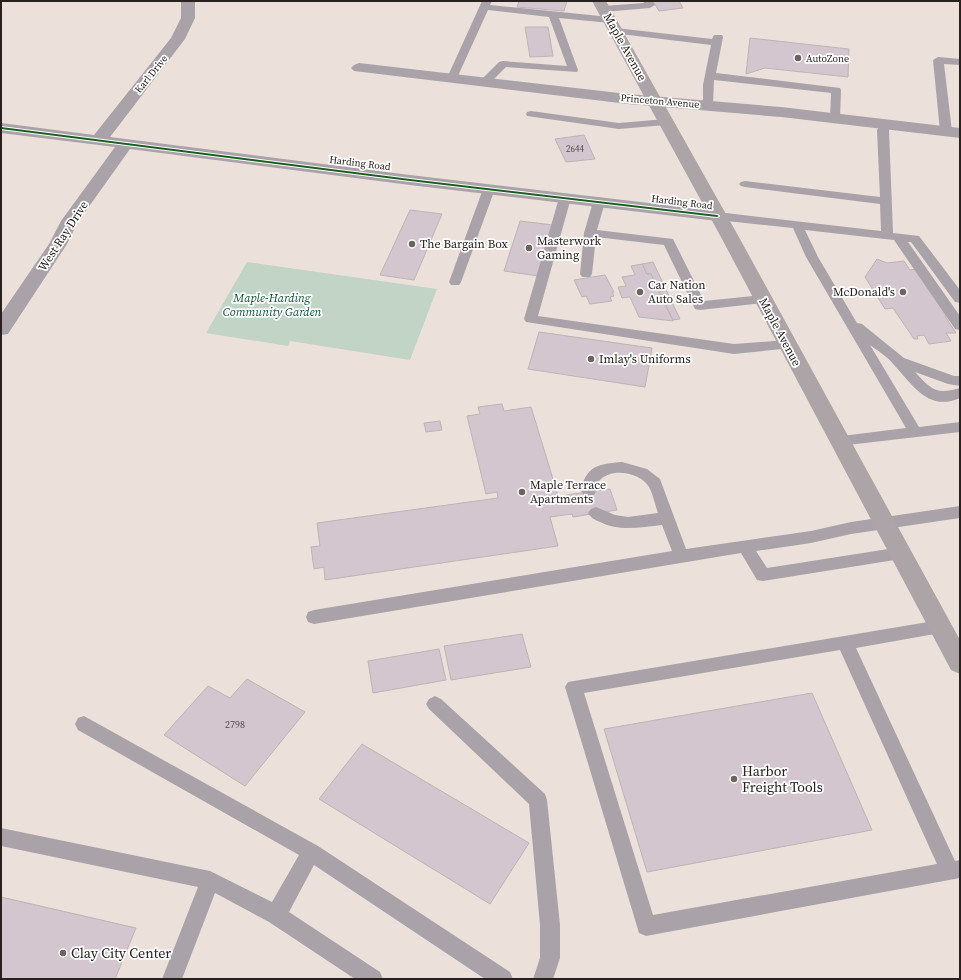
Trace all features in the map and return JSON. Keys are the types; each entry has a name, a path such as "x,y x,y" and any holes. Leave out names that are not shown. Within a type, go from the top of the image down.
{"main road":[{"name":"Maple Avenue","path":"607,15 960,663"}],"street":[{"name":"Karl Drive","path":"99,140 178,40 188,18 188,1"},
{"name":"Princeton Avenue","path":"359,68 654,101 835,118 953,132"},
{"name":"Harding Road","path":"1,128 717,216"},
{"name":"West Ray Drive","path":"1,329 58,244 70,221 126,144"}],"lane":[{"path":"607,15 650,5 648,1"},
{"path":"452,78 486,4 553,14 607,15 718,40 710,76 708,105"},
{"path":"485,82 503,64 572,70 553,14"},
{"path":"953,132 938,60 960,62"},
{"path":"710,76 836,90 835,118"},
{"path":"531,114 619,126 666,122"},
{"path":"886,124 884,130 886,201 892,236 960,326"},
{"path":"746,184 886,201"},
{"path":"455,282 489,189"},
{"path":"565,198 531,319 734,349 787,344"},
{"path":"586,274 590,233 599,202"},
{"path":"717,216 915,239 960,299"},
{"path":"797,225 805,245 915,432"},
{"path":"590,233 670,242 700,306 763,299"},
{"path":"850,321 899,361 913,380 927,392 944,397 960,393"},
{"path":"899,361 952,381 960,381"},
{"path":"839,441 960,427"},
{"path":"589,491 591,479 604,469 622,467 642,474 655,483 681,556"},
{"path":"314,617 681,556 811,537 851,528 960,512"},
{"path":"596,513 612,522 628,523 668,518"},
{"path":"745,547 763,575 901,553"},
{"path":"845,643 955,870 646,926 574,687 940,627"},
{"path":"435,704 538,800 550,925 550,958 543,979"},
{"path":"84,724 311,852 503,979"},
{"path":"1,837 210,880 276,914 373,979"},
{"path":"276,914 311,852"},
{"path":"172,979 210,880"}],"green space":[{"name":"Maple-Harding Community Garden","path":"247,262 437,289 410,360 290,341 288,346 206,333"}],"building":[{"path":"519,1 567,1 564,11 517,7"},
{"path":"653,1 679,1 683,8 659,11"},
{"path":"525,27 548,27 553,56 530,57"},
{"name":"AutoZone","path":"750,38 849,49 848,77 765,68 746,74"},
{"path":"584,135 595,159 566,162 555,139"},
{"name":"The Bargain Box","path":"410,210 442,214 414,280 380,275"},
{"name":"Masterwork Gaming","path":"520,221 553,225 538,276 504,271"},
{"name":"McDonald's","path":"877,259 887,263 904,261 910,270 915,269 948,316 945,316 956,333 946,333 951,341 929,344 924,335 917,336 918,339 914,339 893,308 885,309 865,277"},
{"path":"653,262 680,319 673,320 651,274 647,274 642,264"},
{"name":"Car Nation Auto Sales","path":"642,264 647,274 651,274 673,321 639,317 630,297 622,298 618,287 626,286 622,277 635,275 631,266"},
{"path":"605,275 614,292 612,292 614,296 610,297 612,301 590,304 586,296 582,297 574,280"},
{"name":"Imlay's Uniforms","path":"539,332 652,348 645,387 528,369"},
{"name":"Maple Terrace Apartments","path":"502,404 504,411 531,407 560,502 568,501 566,495 610,489 617,510 573,517 572,514 550,517 558,546 325,580 324,567 314,569 311,547 320,546 317,523 498,498 497,492 486,494 467,416 480,414 478,407"},
{"path":"440,421 442,430 426,432 424,423"},
{"path":"522,634 531,667 451,680 444,646"},
{"path":"439,649 446,680 373,693 368,661"},
{"path":"247,679 305,712 245,786 164,735 208,686 230,698"},
{"name":"Harbor Freight Tools","path":"812,693 872,830 647,872 604,729"},
{"path":"362,744 529,843 490,904 319,799"},
{"name":"Clay City Center","path":"1,897 136,928 115,979 1,979"}],"cycle path":[{"path":"1,128 410,180 717,216"}],"place":[{"name":"AutoZone","path":"798,58"},
{"name":"The Bargain Box","path":"412,244"},
{"name":"Masterwork Gaming","path":"529,248"},
{"name":"Car Nation Auto Sales","path":"640,292"},
{"name":"McDonald's","path":"903,292"},
{"name":"Imlay's Uniforms","path":"591,359"},
{"name":"Maple Terrace Apartments","path":"522,492"},
{"name":"Harbor Freight Tools","path":"734,779"},
{"name":"Clay City Center","path":"63,953"}]}
